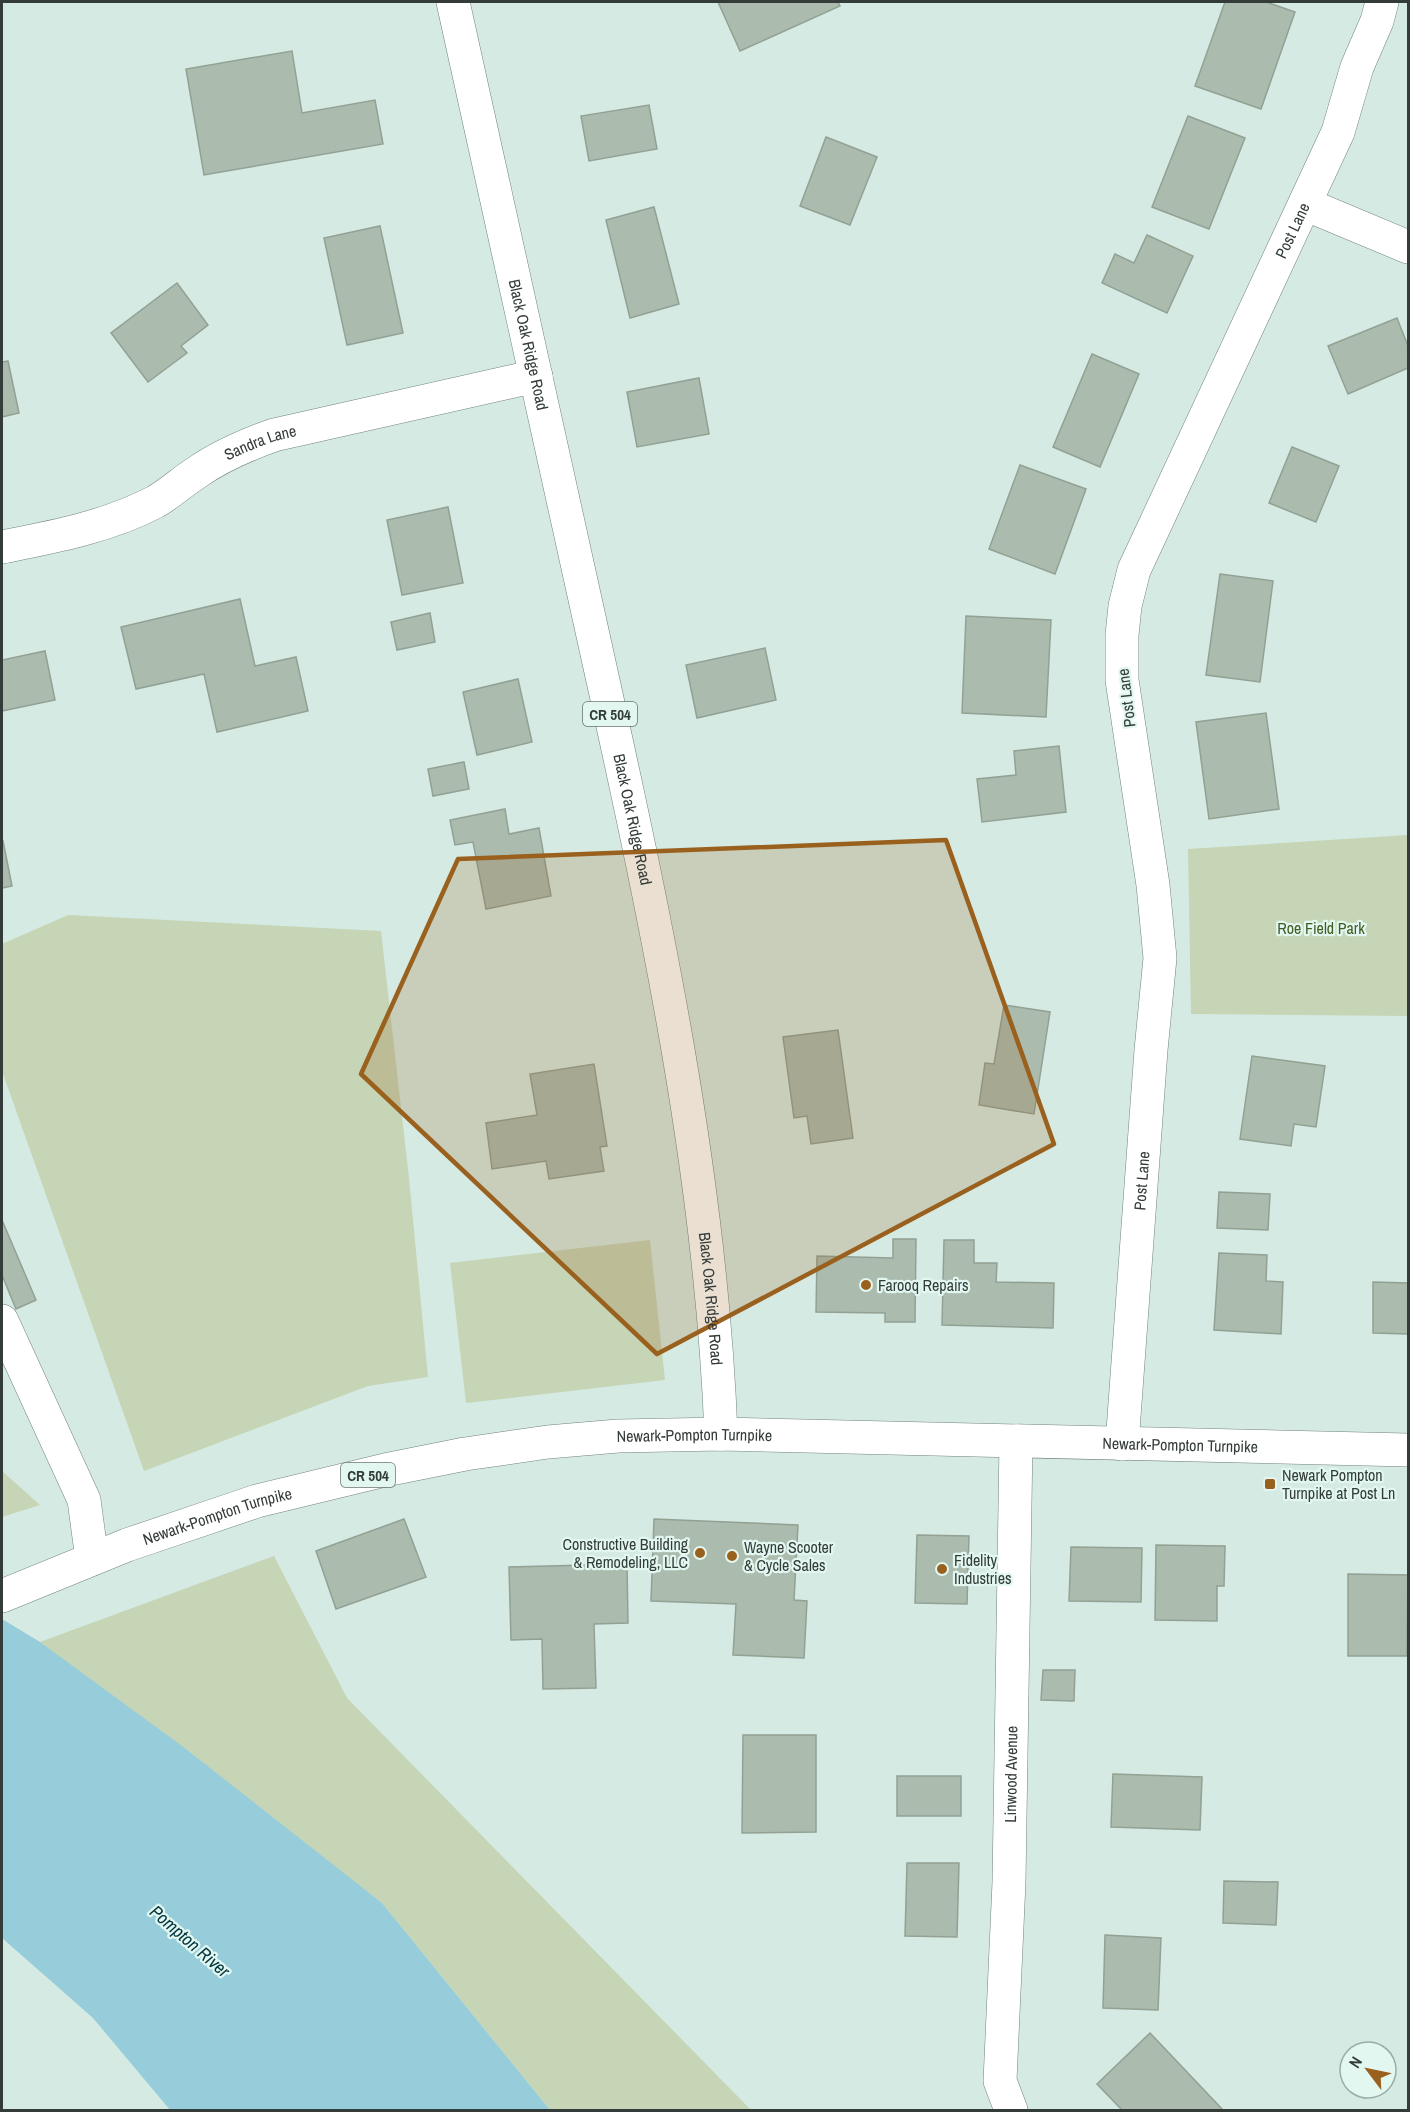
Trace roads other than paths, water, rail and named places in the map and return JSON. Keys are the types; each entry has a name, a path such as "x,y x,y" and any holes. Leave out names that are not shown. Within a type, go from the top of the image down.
{"main road":[{"name":"Black Oak Ridge Road","path":"453,2 639,844 672,1014 693,1136 717,1342 721,1434"},
{"name":"Post Lane","path":"1122,1444 1151,1050 1160,958 1153,885 1122,680 1122,635 1125,606 1134,570 1338,132 1357,67 1377,21 1382,2"},
{"path":"1305,204 1408,247"},
{"name":"Sandra Lane","path":"2,547 55,537 101,524 156,502 196,472 232,450 274,435 536,376"},
{"path":"2,1321 84,1500 92,1559"},
{"name":"Newark-Pompton Turnpike","path":"15,1590 127,1545 257,1501 386,1470 465,1454 548,1442 618,1436 721,1434 1408,1450"},
{"name":"Linwood Avenue","path":"1010,2109 1000,2081 1010,1882 1016,1441"}],"water":[{"name":"Pompton River","path":"2,1619 40,1642 182,1746 382,1903 550,2110 170,2110 93,2018 2,1938"}],"place":[{"name":"Farooq Repairs","path":"866,1285"},
{"name":"Newark Pompton Turnpike at Post Ln","path":"1270,1484"},
{"name":"Constructive Building & Remodeling, LLC","path":"700,1553"},
{"name":"Wayne Scooter & Cycle Sales","path":"732,1556"},
{"name":"Fidelity Industries","path":"942,1569"}],"park label":[{"name":"Roe Field Park","path":"1321,928"}]}
